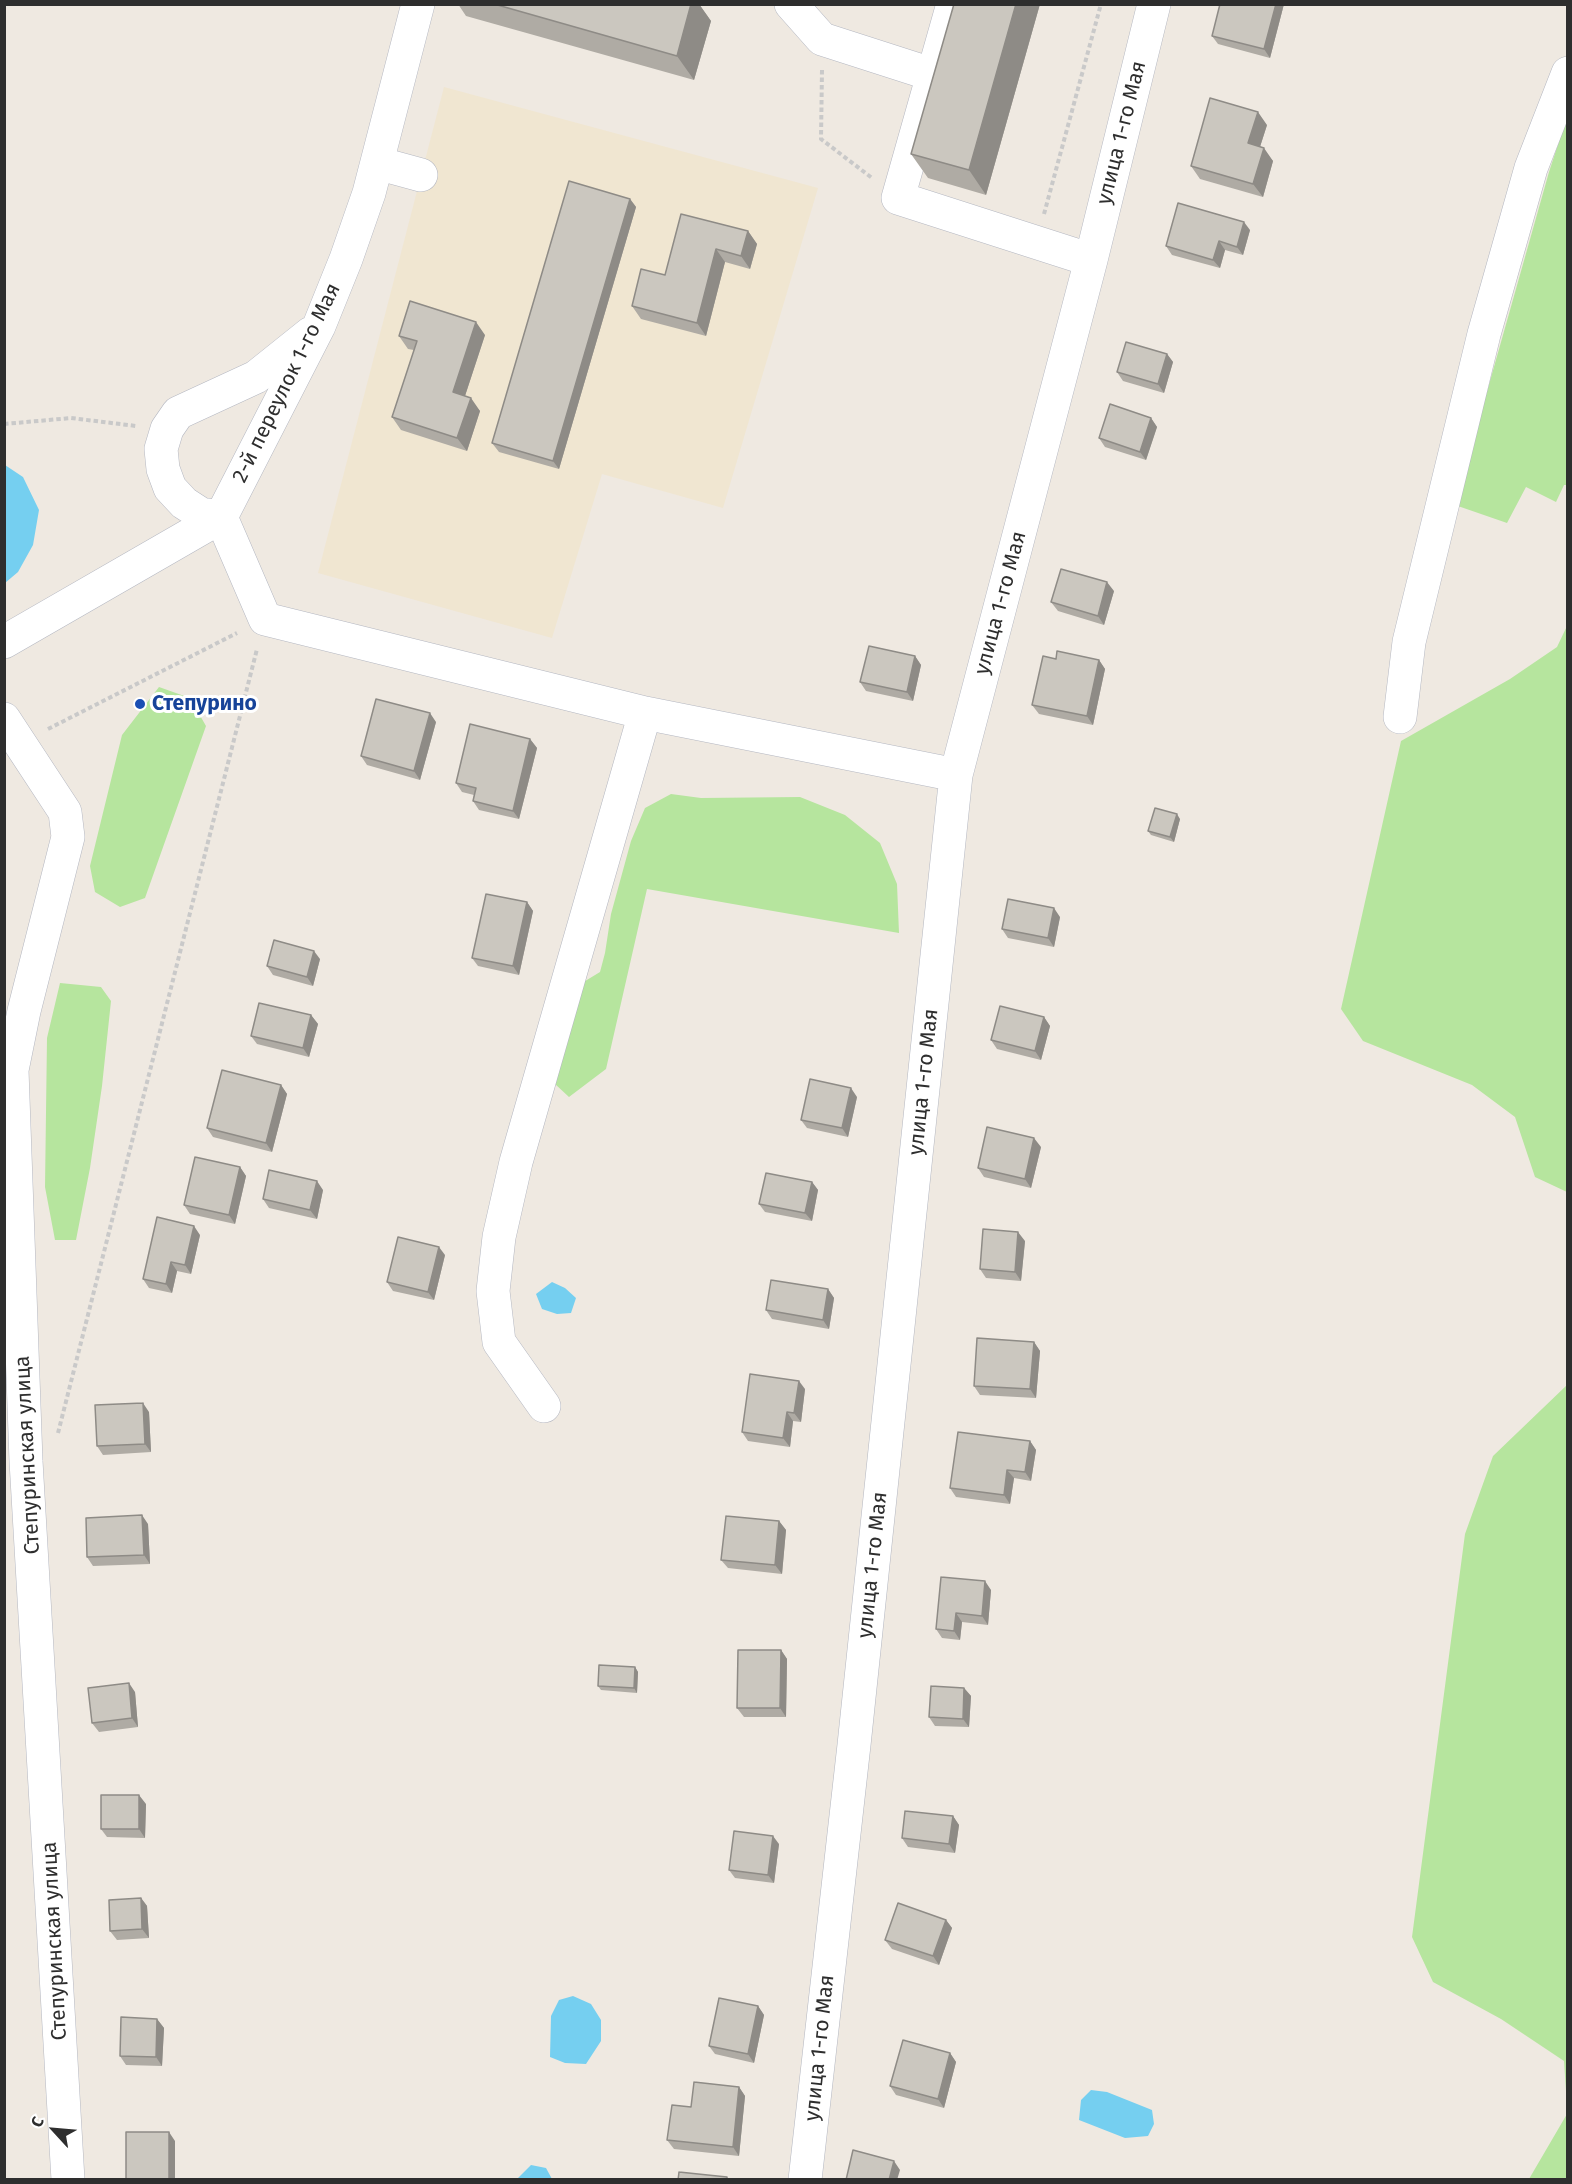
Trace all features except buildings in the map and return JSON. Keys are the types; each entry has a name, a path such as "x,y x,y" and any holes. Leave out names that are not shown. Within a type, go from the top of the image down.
{"street":[{"name":"2-й переулок 1-го Мая","path":"221,517 319,326 346,259 369,193 418,4"},
{"path":"791,4 822,39 933,75"},
{"path":"953,4 898,198 1091,260"},
{"name":"улица 1-го Мая","path":"805,2180 956,775 1091,260 1154,4"},
{"path":"1400,717 1409,642 1484,334 1531,168 1568,73"},
{"path":"377,163 421,175"},
{"path":"221,517 201,514 184,504 171,488 163,469 161,449 167,429 178,413 256,377 319,326"},
{"path":"221,517 265,620 645,713 956,775"},
{"path":"4,642 221,517"},
{"path":"544,1406 499,1342 493,1291 500,1237 516,1162 645,713"},
{"name":"Степуринская улица","path":"12,731 65,812 68,837 24,1011 12,1070 26,1461 68,2180"}],"path":[{"path":"1037,241 1101,4"},
{"path":"822,39 821,139 898,198"},
{"path":"4,424 71,418 167,429"},
{"path":"12,731 265,620"},
{"path":"26,1461 56,1442 265,620"}],"shaded area":[{"path":"444,87 818,188 723,508 602,474 552,638 318,573"}],"green space":[{"path":"1567,117 1567,485 1564,485 1556,502 1526,487 1507,523 1455,505 1549,172"},
{"path":"1567,626 1567,1192 1535,1177 1515,1117 1472,1085 1363,1041 1341,1009 1401,741 1510,679 1557,647"},
{"path":"159,687 190,698 206,726 145,898 120,907 95,892 90,866 122,735"},
{"path":"671,794 701,798 800,797 845,815 880,843 897,884 899,933 647,889 606,1069 569,1097 555,1084 577,986 600,972 611,914 631,841 645,808"},
{"path":"60,983 101,987 111,1001 90,1168 76,1240 55,1240 45,1187 47,1038"},
{"path":"1567,1385 1567,2106 1564,2061 1501,2019 1433,1982 1412,1937 1465,1534 1493,1456"},
{"path":"1567,2114 1567,2179 1529,2179"}],"water":[{"path":"5,465 23,477 39,510 33,545 18,572 5,583"},
{"path":"552,1282 565,1288 576,1298 571,1313 557,1314 542,1309 536,1294"},
{"path":"573,1996 591,2004 601,2020 601,2041 586,2064 565,2063 550,2057 551,2016 559,2000"},
{"path":"1091,2090 1107,2092 1152,2110 1154,2124 1148,2136 1125,2138 1079,2120 1081,2100"},
{"path":"531,2165 546,2168 552,2179 517,2179"}],"place":[{"name":"Степурино","path":"140,704"}]}
